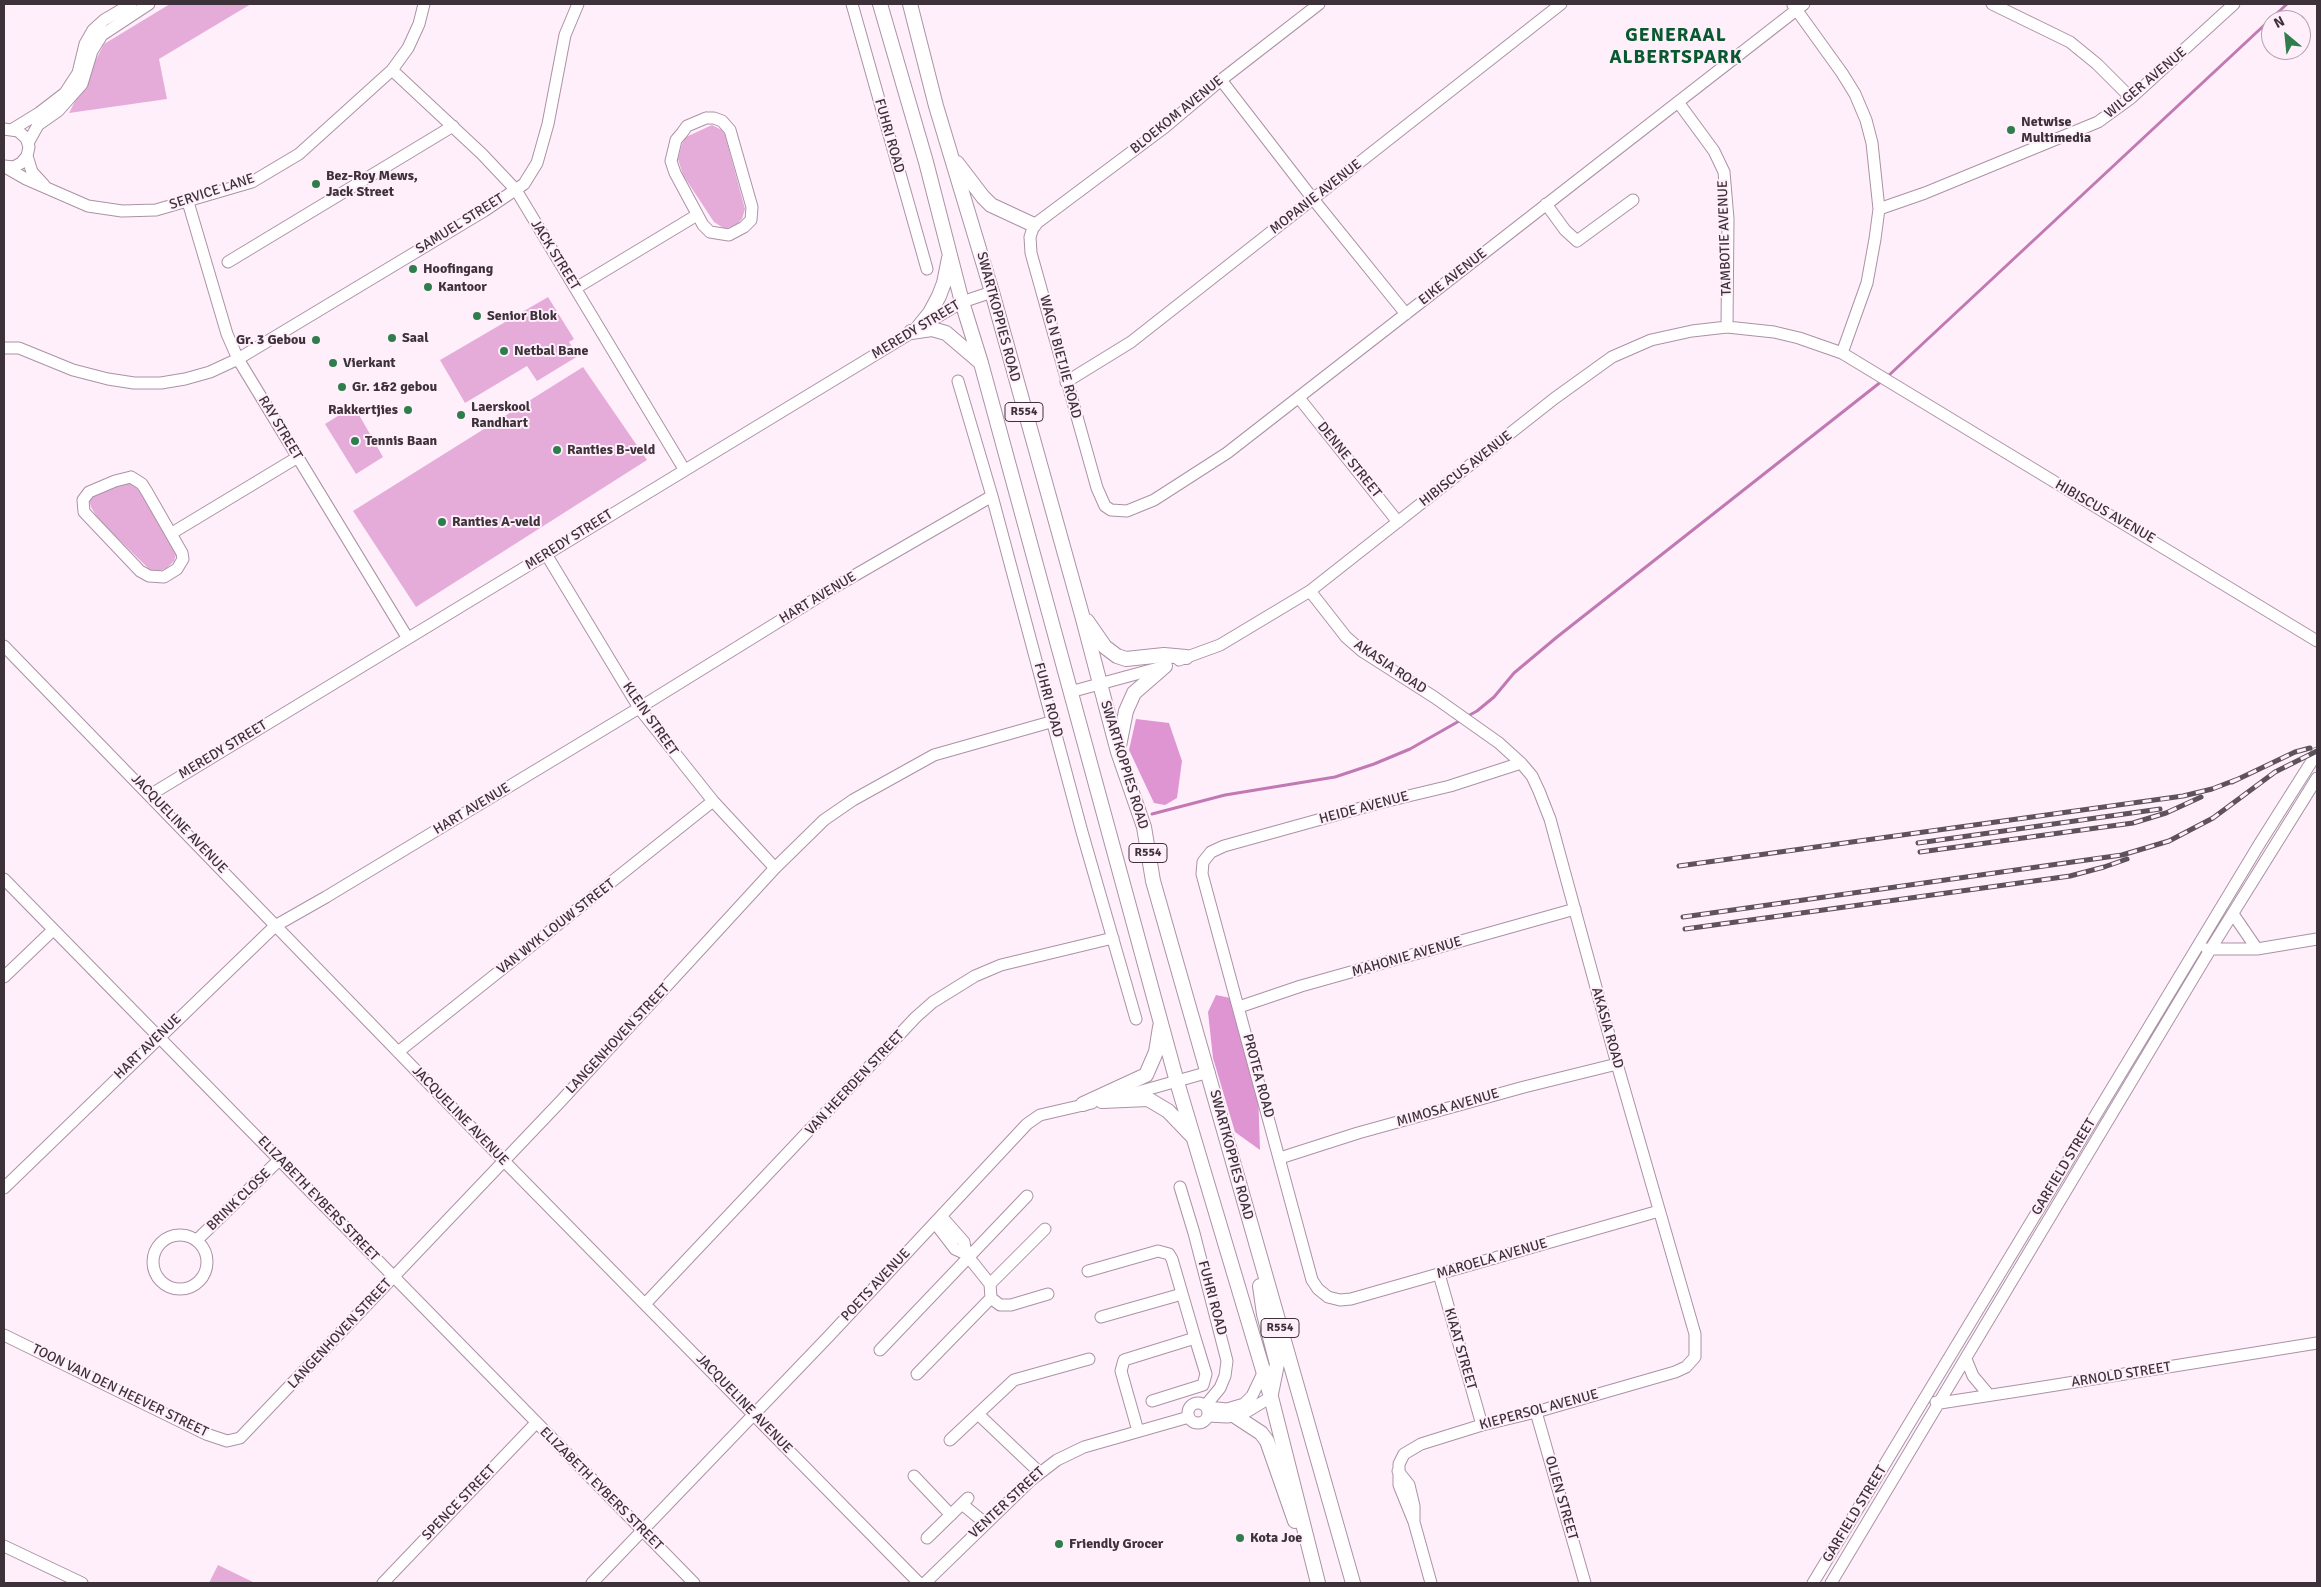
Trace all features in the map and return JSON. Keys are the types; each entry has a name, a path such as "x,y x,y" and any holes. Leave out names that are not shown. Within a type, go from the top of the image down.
{"main road":[{"name":"SWARTKOPPIES ROAD","path":"880,4 962,302 981,362 1178,1082 1270,1397 1316,1578"},
{"name":"SWARTKOPPIES ROAD","path":"910,4 949,152 992,292 1118,752 1144,827 1153,881 1209,1072 1353,1583"},
{"path":"949,152 987,201 1034,225"},
{"path":"914,330 930,313 939,296 948,269 949,252"},
{"path":"914,330 932,329 946,333 981,362"},
{"path":"1082,615 1105,647 1117,656 1126,659 1164,655 1186,657"},
{"path":"1118,752 1131,698 1138,688 1165,666"},
{"path":"1083,1104 1146,1075 1156,1052 1161,1021"},
{"path":"1102,1101 1148,1099 1168,1111 1195,1140"},
{"path":"1262,1265 1260,1284 1264,1314 1277,1364 1270,1397"},
{"path":"1231,1412 1261,1433 1267,1441 1282,1489 1316,1578"}],"street":[{"path":"7,128 39,113 65,93 78,73 85,44 94,30 104,20 131,4"},
{"path":"45,186 32,172 27,156 28,143 38,125 58,111 82,84 92,51 102,34 149,4"},
{"name":"SERVICE LANE","path":"4,167 26,179 94,208 148,211 188,202 252,182 299,154 392,70 408,48 419,24 424,4"},
{"name":"SAMUEL STREET","path":"4,348 19,348 74,370 108,379 134,383 161,383 185,379 210,372 238,359 524,184 537,163 548,124 565,35 578,4"},
{"name":"FUHRI ROAD","path":"852,4 926,269"},
{"name":"BLOEKOM AVENUE","path":"1034,225 1165,127 1221,80 1319,4"},
{"name":"MOPANIE AVENUE","path":"1066,382 1131,342 1561,4"},
{"path":"1992,4 2070,42 2097,64 2131,98"},
{"name":"WILGER AVENUE","path":"1878,209 2076,133 2098,122 2131,98 2234,4"},
{"path":"1798,6 1842,73 1866,120 1872,143 1878,209 1867,283 1842,353"},
{"name":"EIKE AVENUE","path":"1097,488 1105,506 1111,510 1127,511 1154,500 1227,453 1678,102 1798,6"},
{"name":"JACK STREET","path":"392,70 453,126 516,190 684,469"},
{"path":"1221,80 1313,199 1406,314"},
{"name":"TAMBOTIE AVENUE","path":"1678,102 1714,151 1724,172 1728,219 1727,327"},
{"path":"706,118 714,118 726,125 732,135 752,206 752,213 750,220 744,227 729,235 710,232 697,216 674,173 673,149 676,140 687,126 706,118"},
{"path":"228,262 453,126"},
{"path":"7,128 23,134 28,143"},
{"path":"4,167 14,167 27,156"},
{"path":"1546,204 1565,230 1577,241 1632,200"},
{"name":"RAY STREET","path":"188,202 227,334 238,359 407,637"},
{"path":"576,288 697,216"},
{"name":"WAG N BIETJIE ROAD","path":"1034,225 1030,237 1031,253 1097,488"},
{"name":"MEREDY STREET","path":"150,794 914,330 962,302 992,292"},
{"name":"HIBISCUS AVENUE","path":"1070,692 1165,666 1220,645 1310,591 1555,398 1612,357 1650,340 1692,330 1727,327 1774,332 1799,338 1842,353 2317,641"},
{"name":"FUHRI ROAD","path":"958,381 992,496 1136,1019"},
{"name":"DENNE STREET","path":"1299,398 1398,522"},
{"path":"172,533 298,457"},
{"path":"131,477 142,484 172,533 182,553 180,564 172,574 164,577 148,576 134,566 88,517 84,512 83,500 89,492 115,481 131,477"},
{"name":"HART AVENUE","path":"4,1188 158,1037 275,926 639,708 833,588 992,496"},
{"name":"KLEIN STREET","path":"546,554 639,708 714,802 776,868"},
{"name":"AKASIA ROAD","path":"1310,591 1346,637 1362,651 1499,743 1532,776 1550,819 1694,1334 1696,1350 1692,1361"},
{"name":"JACQUELINE AVENUE","path":"4,646 150,794 275,926 503,1160 918,1583"},
{"name":"LANGENHOVEN STREET","path":"237,1439 255,1424 560,1102 776,868 835,811 917,764 956,747 1054,721"},
{"name":"GARFIELD STREET","path":"1814,1583 2260,843 2317,754"},
{"name":"HEIDE AVENUE","path":"1208,855 1224,846 1379,803 1450,786 1521,763"},
{"name":"GARFIELD STREET","path":"1831,1583 2210,950 2317,778"},
{"name":"VAN WYK LOUW STREET","path":"398,1052 714,802"},
{"name":"PROTEA ROAD","path":"1208,855 1202,865 1202,874 1312,1280 1324,1295"},
{"name":"ELIZABETH EYBERS STREET","path":"4,879 694,1583"},
{"name":"MAHONIE AVENUE","path":"1239,1007 1301,986 1575,909"},
{"path":"2233,914 2257,949"},
{"path":"4,977 53,930"},
{"name":"VAN HEERDEN STREET","path":"646,1304 916,1017 933,1002 975,976 1001,965 1113,938"},
{"path":"2198,947 2210,950 2257,949 2317,939"},
{"name":"MIMOSA AVENUE","path":"1280,1158 1358,1133 1524,1087 1617,1064"},
{"name":"POETS AVENUE","path":"592,1583 754,1415 1031,1120 1040,1115 1178,1082 1209,1072"},
{"name":"BRINK CLOSE","path":"197,1240 280,1159"},
{"name":"FUHRI ROAD","path":"1180,1187 1222,1336 1227,1361 1225,1376 1207,1410"},
{"path":"880,1350 968,1255 1027,1196"},
{"name":"MAROELA AVENUE","path":"1324,1295 1340,1300 1351,1299 1659,1211"},
{"path":"2035,1214 2049,1221"},
{"path":"938,1219 964,1242 968,1255 990,1284 991,1298 1000,1305 1011,1305 1048,1294"},
{"path":"990,1284 1045,1229"},
{"name":"BRINK CLOSE","path":"180,1234 197,1240 206,1255 205,1272 201,1279 194,1285 177,1289 162,1282 156,1275 153,1266 156,1248 162,1241 180,1234"},
{"path":"1088,1271 1164,1251 1172,1259 1206,1374 1203,1384 1152,1401"},
{"name":"KIAAT STREET","path":"1439,1274 1482,1425"},
{"path":"1101,1317 1182,1294"},
{"path":"917,1374 991,1298"},
{"name":"TOON VAN DEN HEEVER STREET","path":"4,1335 206,1434 227,1441 237,1439"},
{"path":"1138,1431 1121,1371 1124,1360 1195,1338"},
{"name":"ARNOLD STREET","path":"1924,1398 1940,1403 2317,1343"},
{"path":"1966,1358 1973,1376 1989,1395"},
{"path":"950,1440 1018,1378 1088,1359"},
{"name":"KIEPERSOL AVENUE","path":"1431,1583 1414,1522 1414,1506 1409,1485 1398,1471 1400,1460 1409,1450 1420,1444 1482,1425 1536,1412 1675,1372 1692,1361"},
{"path":"1231,1412 1244,1404 1252,1396 1263,1373"},
{"path":"1220,1388 1231,1412"},
{"path":"1207,1410 1204,1422 1198,1424 1192,1422 1188,1416 1188,1409 1191,1405 1198,1402 1207,1410 1244,1414 1270,1397"},
{"name":"OLIEN STREET","path":"1536,1412 1585,1583"},
{"path":"978,1414 1039,1472"},
{"name":"VENTER STREET","path":"925,1583 1039,1472 1075,1450 1188,1416"},
{"name":"SPENCE STREET","path":"383,1583 536,1423"},
{"path":"914,1476 951,1515"},
{"path":"926,1538 965,1501 985,1524"},
{"path":"4,1546 82,1583"}],"shaded area":[{"path":"170,4 251,4 159,59 167,99 69,113 104,44"},
{"path":"712,125 722,130 725,135 745,209 742,219 737,224 725,229 714,222 683,175 678,159 686,137"},
{"name":"Netbal Bane","path":"548,297 574,339 569,342 578,356 537,381 527,366 465,403 440,360"},
{"path":"583,367 647,460 416,607 353,511"},
{"name":"Tennis Baan","path":"354,406 383,457 356,474 325,424"},
{"path":"126,481 133,484 142,494 174,549 176,555 174,561 166,569 154,572 148,568 98,519 91,507 89,500 92,495"},
{"path":"1136,719 1169,723 1182,761 1177,798 1165,805 1154,803 1129,750"},
{"path":"1216,995 1235,999 1258,1090 1260,1150 1235,1132 1213,1058 1208,1012"},
{"path":"218,1565 255,1583 209,1583"}],"waterway":[{"path":"1887,377 2287,4"},
{"path":"1466,717 1477,711 1494,697 1514,673 1557,637 1882,381"},
{"path":"1152,814 1225,795 1335,777 1410,749 1461,720"}],"railway":[{"path":"2232,782 2295,752 2310,748"},
{"path":"1683,917 2122,855 2169,841 2213,818 2275,772 2317,751"},
{"path":"1679,866 2183,796 2212,789 2238,779"},
{"path":"1920,852 2133,823 2166,813 2201,797"},
{"path":"1918,843 2160,809"},
{"path":"1685,929 2070,876 2127,859"}],"place":[{"name":"Netwise Multimedia","path":"2011,130"},
{"name":"Bez-Roy Mews, Jack Street","path":"316,184"},
{"name":"Hoofingang","path":"413,269"},
{"name":"Kantoor","path":"428,287"},
{"name":"Senior Blok","path":"477,316"},
{"name":"Saal","path":"392,338"},
{"name":"Gr. 3 Gebou","path":"316,340"},
{"name":"Netbal Bane","path":"504,351"},
{"name":"Vierkant","path":"333,363"},
{"name":"Gr. 1&2 gebou","path":"342,387"},
{"name":"Rakkertjies","path":"408,410"},
{"name":"Laerskool Randhart","path":"461,415"},
{"name":"Tennis Baan","path":"355,441"},
{"name":"Ranties B-veld","path":"557,450"},
{"name":"Ranties A-veld","path":"442,522"},
{"name":"Kota Joe","path":"1240,1538"},
{"name":"Friendly Grocer","path":"1059,1544"}],"district":[{"name":"GENERAAL ALBERTSPARK","path":"1676,47"}]}
